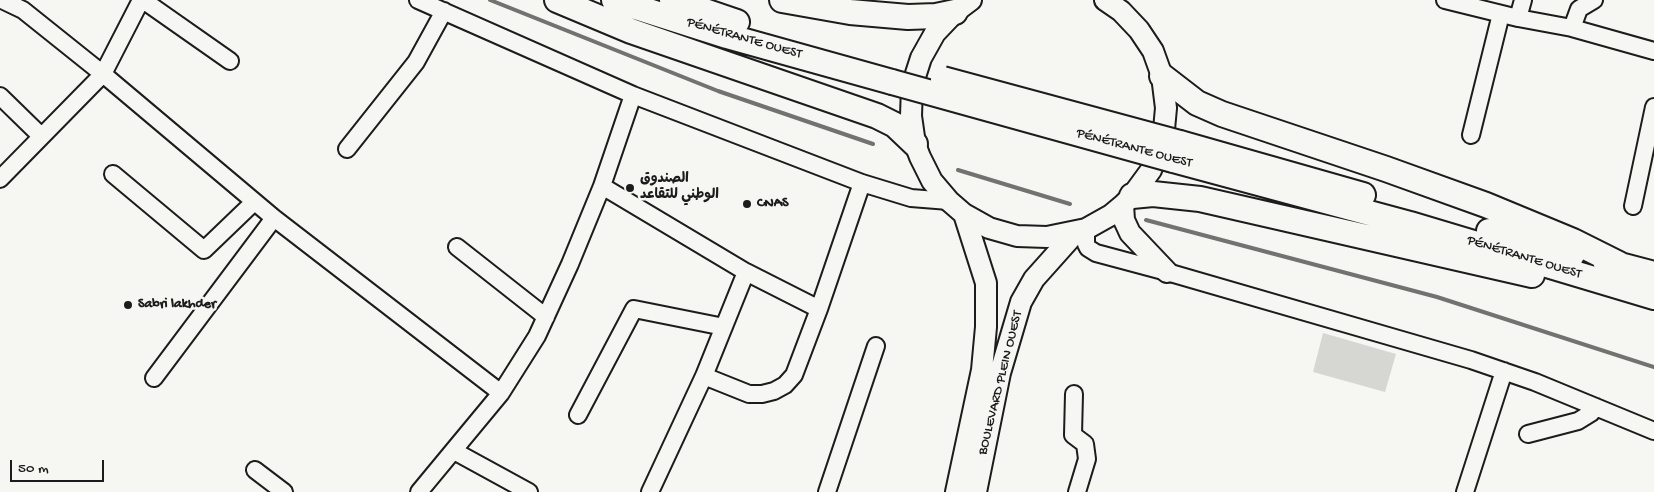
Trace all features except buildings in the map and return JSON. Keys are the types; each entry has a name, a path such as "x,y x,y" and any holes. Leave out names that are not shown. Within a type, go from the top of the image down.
{"highway":[{"path":"557,0 631,31 877,116 895,125 915,144"},
{"name":"PÉNÉTRANTE OUEST","path":"614,0 727,36 898,75 1177,152 1572,255 1617,274 1654,297"},
{"name":"PÉNÉTRANTE OUEST","path":"672,0 898,75"},
{"path":"782,0 850,12 908,17 936,16 963,6"},
{"path":"1162,76 1198,103 1222,114 1486,205 1573,241 1617,274"},
{"path":"1128,201 1153,194 1200,199 1564,282 1617,274"},
{"name":"PÉNÉTRANTE OUEST","path":"1617,274 1654,274"}],"main road":[{"path":"963,6 935,33 921,58 912,86 910,116 915,144 932,181 956,208 989,228 1018,236 1047,237 1081,230 1099,222 1128,201 1151,170 1163,140 1166,108 1162,76 1153,51 1139,30 1121,11 1105,0"},
{"path":"1128,201 1124,220 1130,233 1167,272"},
{"name":"BOULEVARD PLEIN OUEST","path":"956,208 986,283 986,327 982,370 956,492"},
{"name":"BOULEVARD PLEIN OUEST","path":"976,492 1000,374 1021,302 1034,280 1081,230"}],"street":[{"path":"2,0 22,10 103,74 274,218 501,393"},
{"path":"0,179 103,74 142,0 230,61"},
{"path":"418,0 633,95 862,183 911,198 956,208"},
{"path":"1445,0 1518,18 1572,28 1654,51"},
{"path":"1518,18 1523,0"},
{"path":"1572,28 1579,9 1594,0"},
{"path":"347,149 416,62 444,11"},
{"path":"1471,136 1501,14"},
{"path":"419,492 501,393 537,336 602,186 633,95"},
{"path":"0,96 41,136"},
{"path":"1633,206 1654,107"},
{"path":"113,174 204,250 254,202"},
{"path":"704,376 749,394 762,394 774,391 784,385 794,375 819,309 862,183"},
{"path":"602,186 746,272 819,309"},
{"path":"154,378 274,218"},
{"path":"1081,230 1086,244 1092,251 1504,371 1654,431"},
{"path":"457,247 546,317"},
{"path":"650,492 704,376 746,272"},
{"path":"578,415 634,309 724,327"},
{"path":"827,492 876,346"},
{"path":"1465,492 1504,371"},
{"path":"1074,394 1073,434 1085,444 1086,459 1077,492"},
{"path":"1528,434 1578,421 1591,413 1596,407"},
{"path":"454,451 529,492"},
{"path":"255,470 284,492"}],"shaded area":[{"path":"1323,333 1396,354 1385,392 1313,372"}],"waterway":[{"path":"490,0 718,91 873,144"},
{"path":"958,170 1070,204"},
{"path":"1146,220 1437,297 1654,367"}],"place":[{"name":"الصندوق الوطني للتقاعد","path":"630,188"},
{"name":"CNAS","path":"747,204"},
{"name":"Sabri lakhder","path":"128,305"}]}
